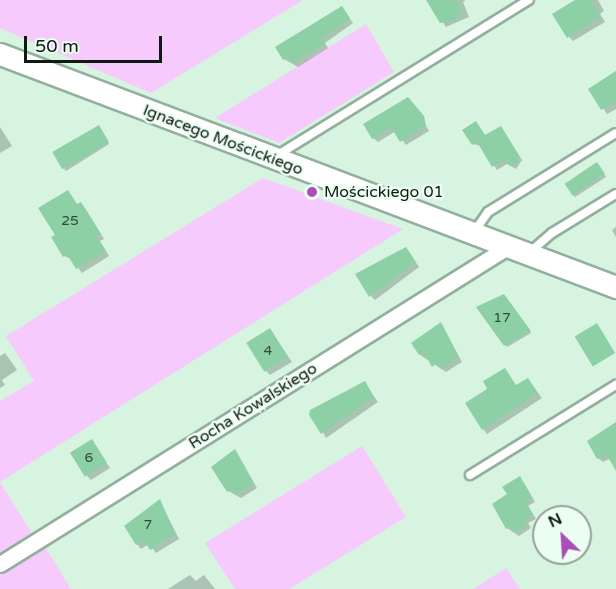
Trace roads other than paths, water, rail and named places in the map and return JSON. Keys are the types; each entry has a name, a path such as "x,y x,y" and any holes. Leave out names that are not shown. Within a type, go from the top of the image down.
{"street":[{"name":"Ignacego Mościckiego","path":"0,54 506,248 616,287"},
{"name":"Rocha Kowalskiego","path":"0,564 506,248"}],"lane":[{"path":"273,159 282,150 529,0"},
{"path":"472,235 488,212 616,133"},
{"path":"527,255 552,233 616,194"},
{"path":"470,475 616,385"}],"place":[{"name":"Mościckiego 01","path":"312,192"}]}
